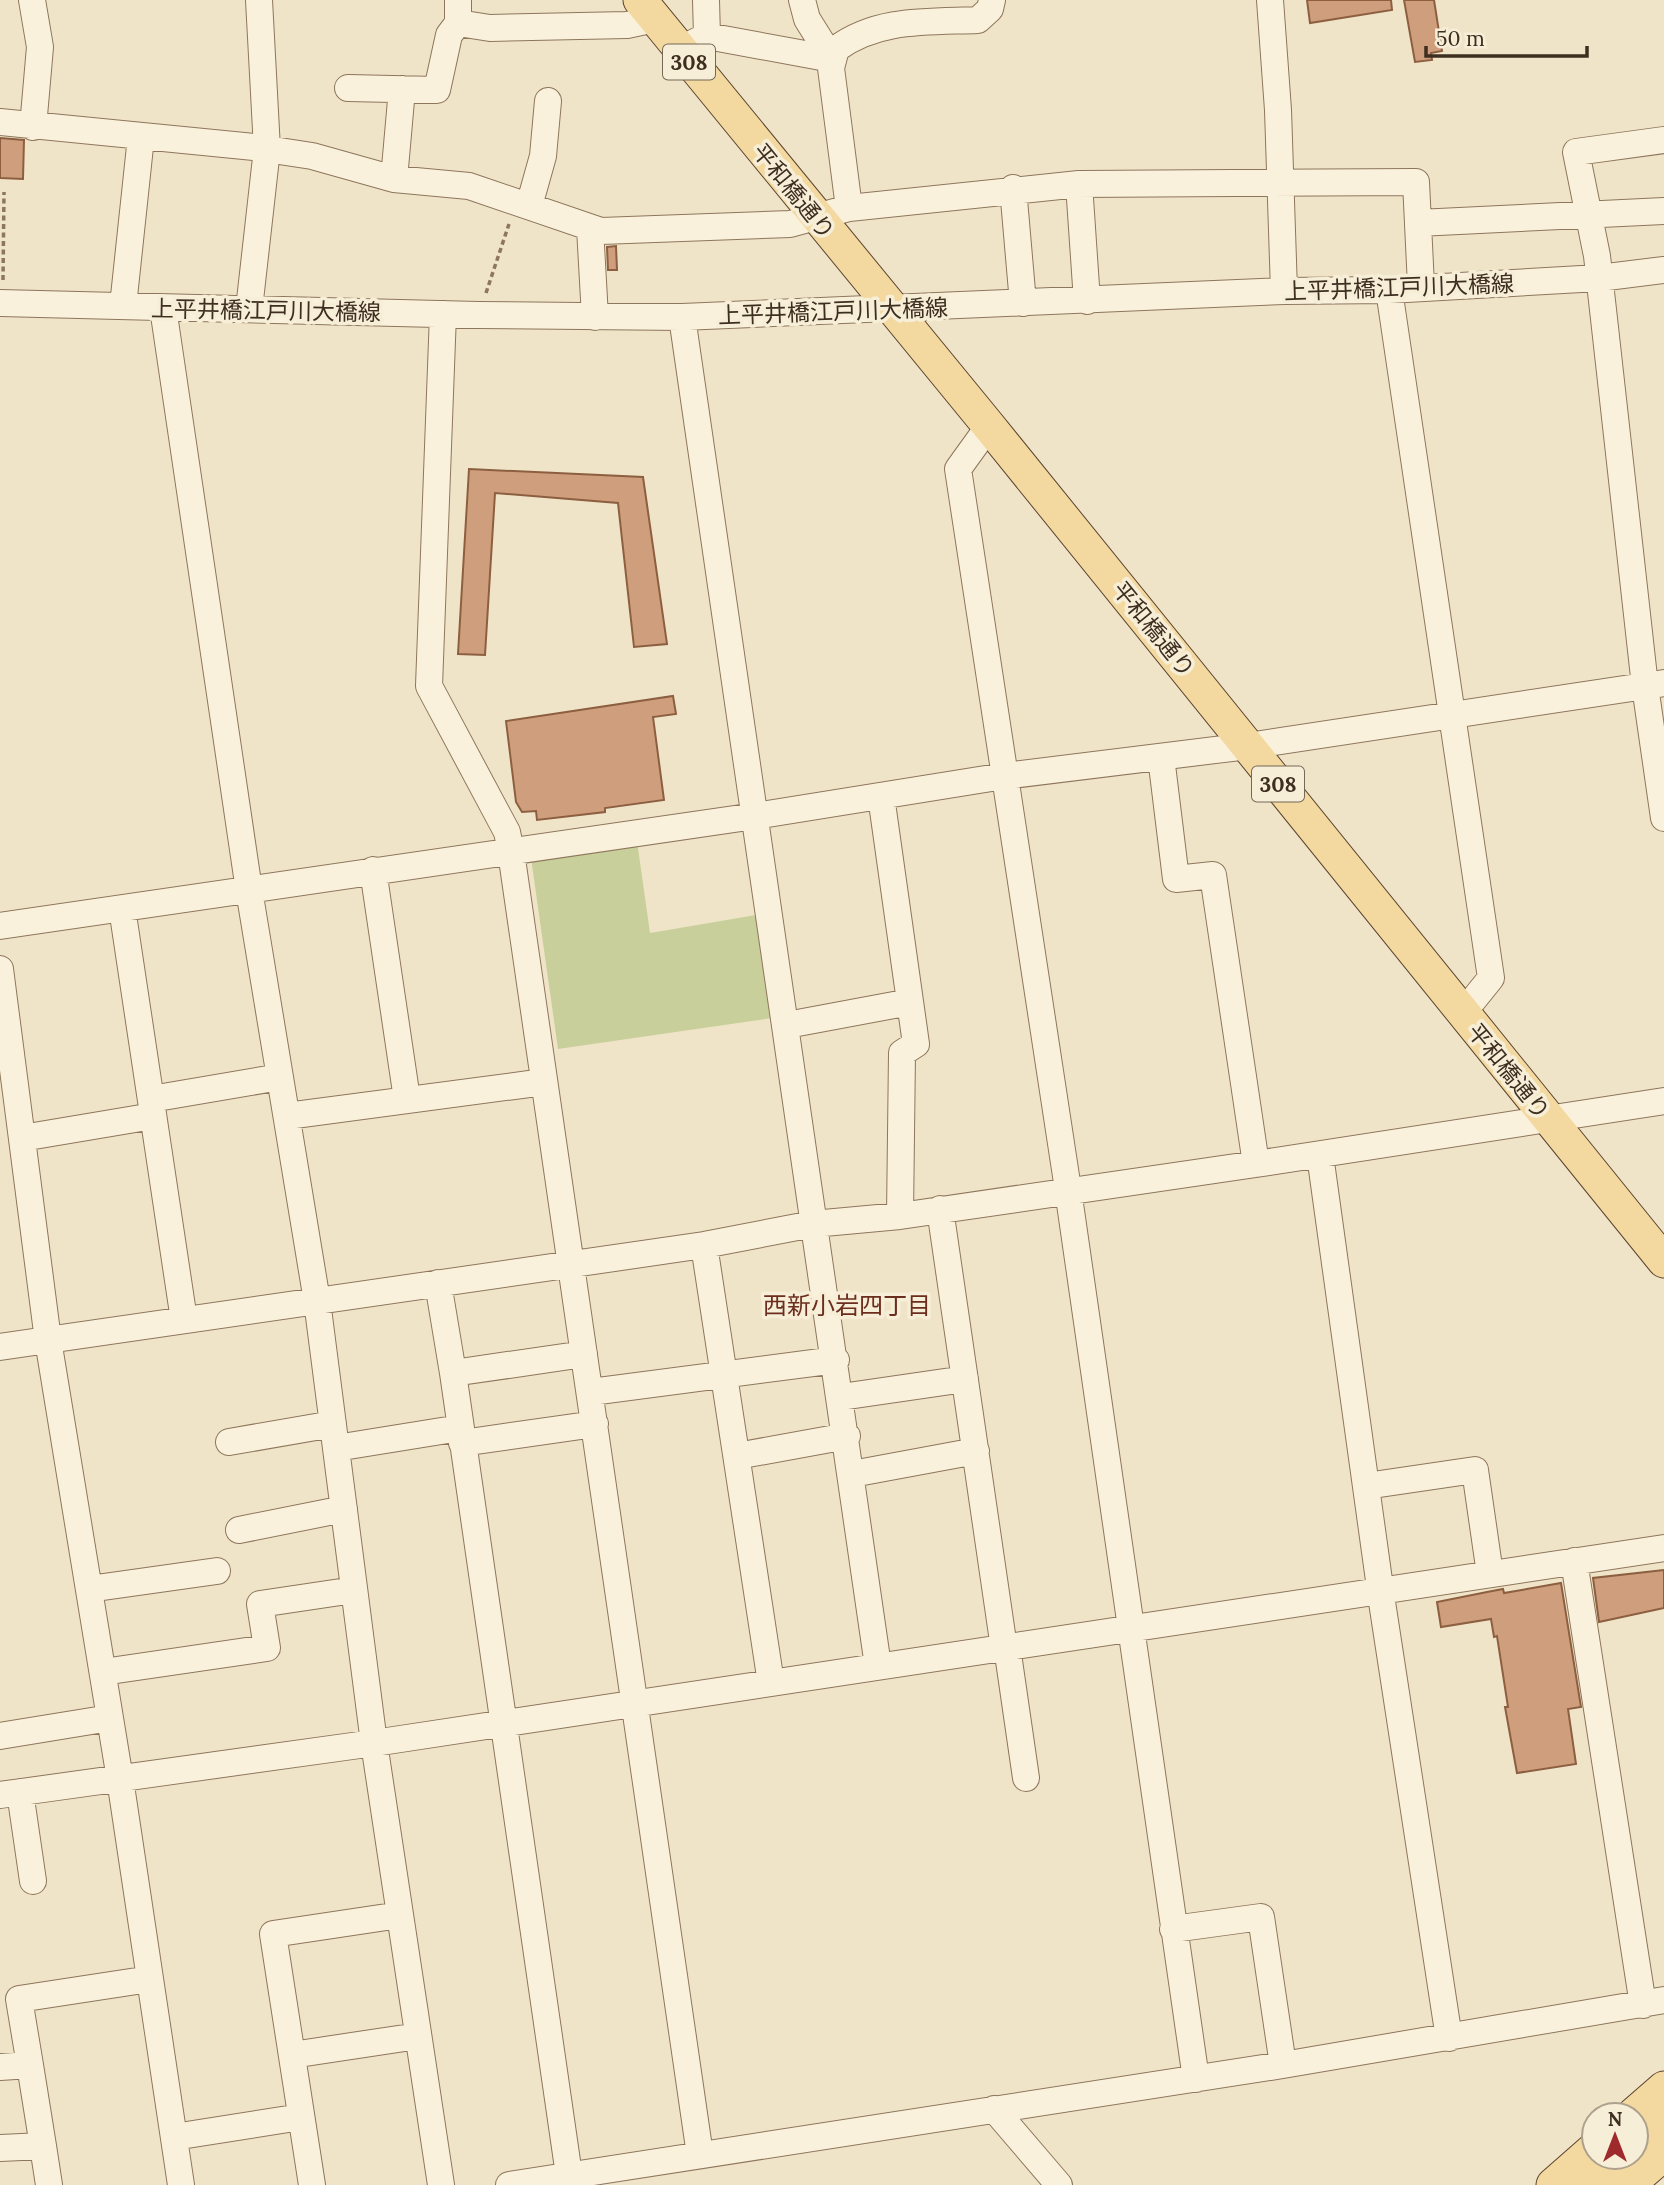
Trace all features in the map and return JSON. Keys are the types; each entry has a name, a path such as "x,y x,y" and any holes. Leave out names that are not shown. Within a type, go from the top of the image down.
{"main road":[{"name":"平和橋通り","path":"648,10 693,43 816,218 989,426 1664,1261"},
{"path":"1649,2101 1664,2088"},
{"path":"1650,2134 1664,2121"},
{"path":"1628,2185 1664,2154"},
{"path":"1553,2185 1580,2161"},
{"path":"1592,2185 1608,2171"}],"street":[{"path":"32,0 40,47 33,127"},
{"path":"248,309 267,149 259,0"},
{"path":"706,0 693,43 832,59"},
{"path":"802,0 807,19 832,59 849,208"},
{"path":"832,59 836,49 869,30 917,21 944,11 978,20 990,9 992,0"},
{"path":"1269,0 1281,185 1284,291"},
{"path":"348,88 437,90 449,36 458,12 490,28 614,25 648,10"},
{"path":"394,179 402,89"},
{"path":"523,203 543,156 548,101"},
{"path":"0,122 312,156 394,179 469,186 601,231 790,224 849,208 1013,188 1079,184 1416,183 1421,286"},
{"path":"122,306 141,137"},
{"path":"1664,140 1576,152 1599,278 1654,684 1664,818"},
{"path":"1079,184 1087,301"},
{"path":"1013,188 1023,303"},
{"path":"1418,223 1664,211"},
{"path":"590,228 595,317"},
{"name":"上平井橋江戸川大橋線","path":"1,303 478,315 682,317 1284,291 1389,290 1421,286 1599,278 1664,270"},
{"path":"1389,290 1491,978 1462,1014"},
{"path":"163,307 249,890 317,1301 374,1743 441,2185"},
{"path":"443,314 429,686 507,832 511,852 700,2155"},
{"path":"682,317 787,1025 813,1224 836,1360 878,1666"},
{"path":"989,426 958,468 1067,1190 1196,2079"},
{"path":"0,926 755,816 1004,776 1248,746 1654,684"},
{"path":"1161,757 1176,879 1213,875 1256,1164"},
{"path":"881,796 916,1044 902,1054 900,1216"},
{"path":"373,870 407,1099"},
{"path":"122,908 184,1320"},
{"path":"0,969 48,1340 120,1779 181,2185"},
{"path":"787,1025 910,1002"},
{"path":"22,1138 280,1077"},
{"path":"286,1116 544,1082"},
{"path":"0,1347 571,1261 704,1245 813,1224 900,1216 1320,1155 1664,1101"},
{"path":"1320,1155 1381,1590 1449,2039"},
{"path":"940,1209 1026,1778"},
{"path":"704,1245 771,1683"},
{"path":"438,1283 569,2175"},
{"path":"453,1373 584,1353"},
{"path":"591,1392 836,1360"},
{"path":"841,1397 965,1379"},
{"path":"229,1442 334,1436 461,1436 595,1424"},
{"path":"737,1456 847,1436"},
{"path":"852,1474 976,1451"},
{"path":"1366,1486 1475,1470 1490,1574"},
{"path":"239,1530 344,1509"},
{"path":"33,1881 10,1794 374,1743 1664,1548"},
{"path":"509,2185 1449,2039 1653,2003 1574,1561"},
{"path":"89,1589 217,1571"},
{"path":"103,1672 267,1648 260,1604 354,1590"},
{"path":"0,1736 110,1718"},
{"path":"312,2185 273,1934 400,1915"},
{"path":"1173,1929 1261,1917 1283,2065"},
{"path":"49,2185 19,1999 150,1979"},
{"path":"292,2055 418,2036"},
{"path":"0,2067 30,2065"},
{"path":"994,2109 1059,2185"},
{"path":"174,2137 302,2117"},
{"path":"0,2148 43,2146"}],"path":[{"path":"1,303 4,192"},
{"path":"478,315 523,203"}],"green space":[{"path":"636,834 650,933 756,915 772,1018 558,1049 530,851"}],"building":[{"path":"1307,0 1391,0 1392,10 1310,23"},
{"path":"1404,0 1434,0 1442,51 1431,53 1432,60 1415,62"},
{"path":"0,138 24,140 23,179 0,178"},
{"path":"616,246 617,270 608,270 607,247"},
{"path":"469,469 643,477 667,644 634,647 618,503 495,493 485,655 458,654"},
{"path":"673,696 676,714 653,717 664,800 605,808 605,812 537,820 536,811 522,812 516,802 506,721"},
{"path":"1664,1570 1664,1608 1599,1622 1593,1578"},
{"path":"1561,1583 1581,1707 1568,1709 1576,1764 1517,1773 1505,1707 1508,1707 1497,1636 1494,1637 1491,1619 1441,1627 1437,1602 1503,1589 1504,1593"}],"district":[{"name":"西新小岩四丁目","path":"847,1305"}]}
